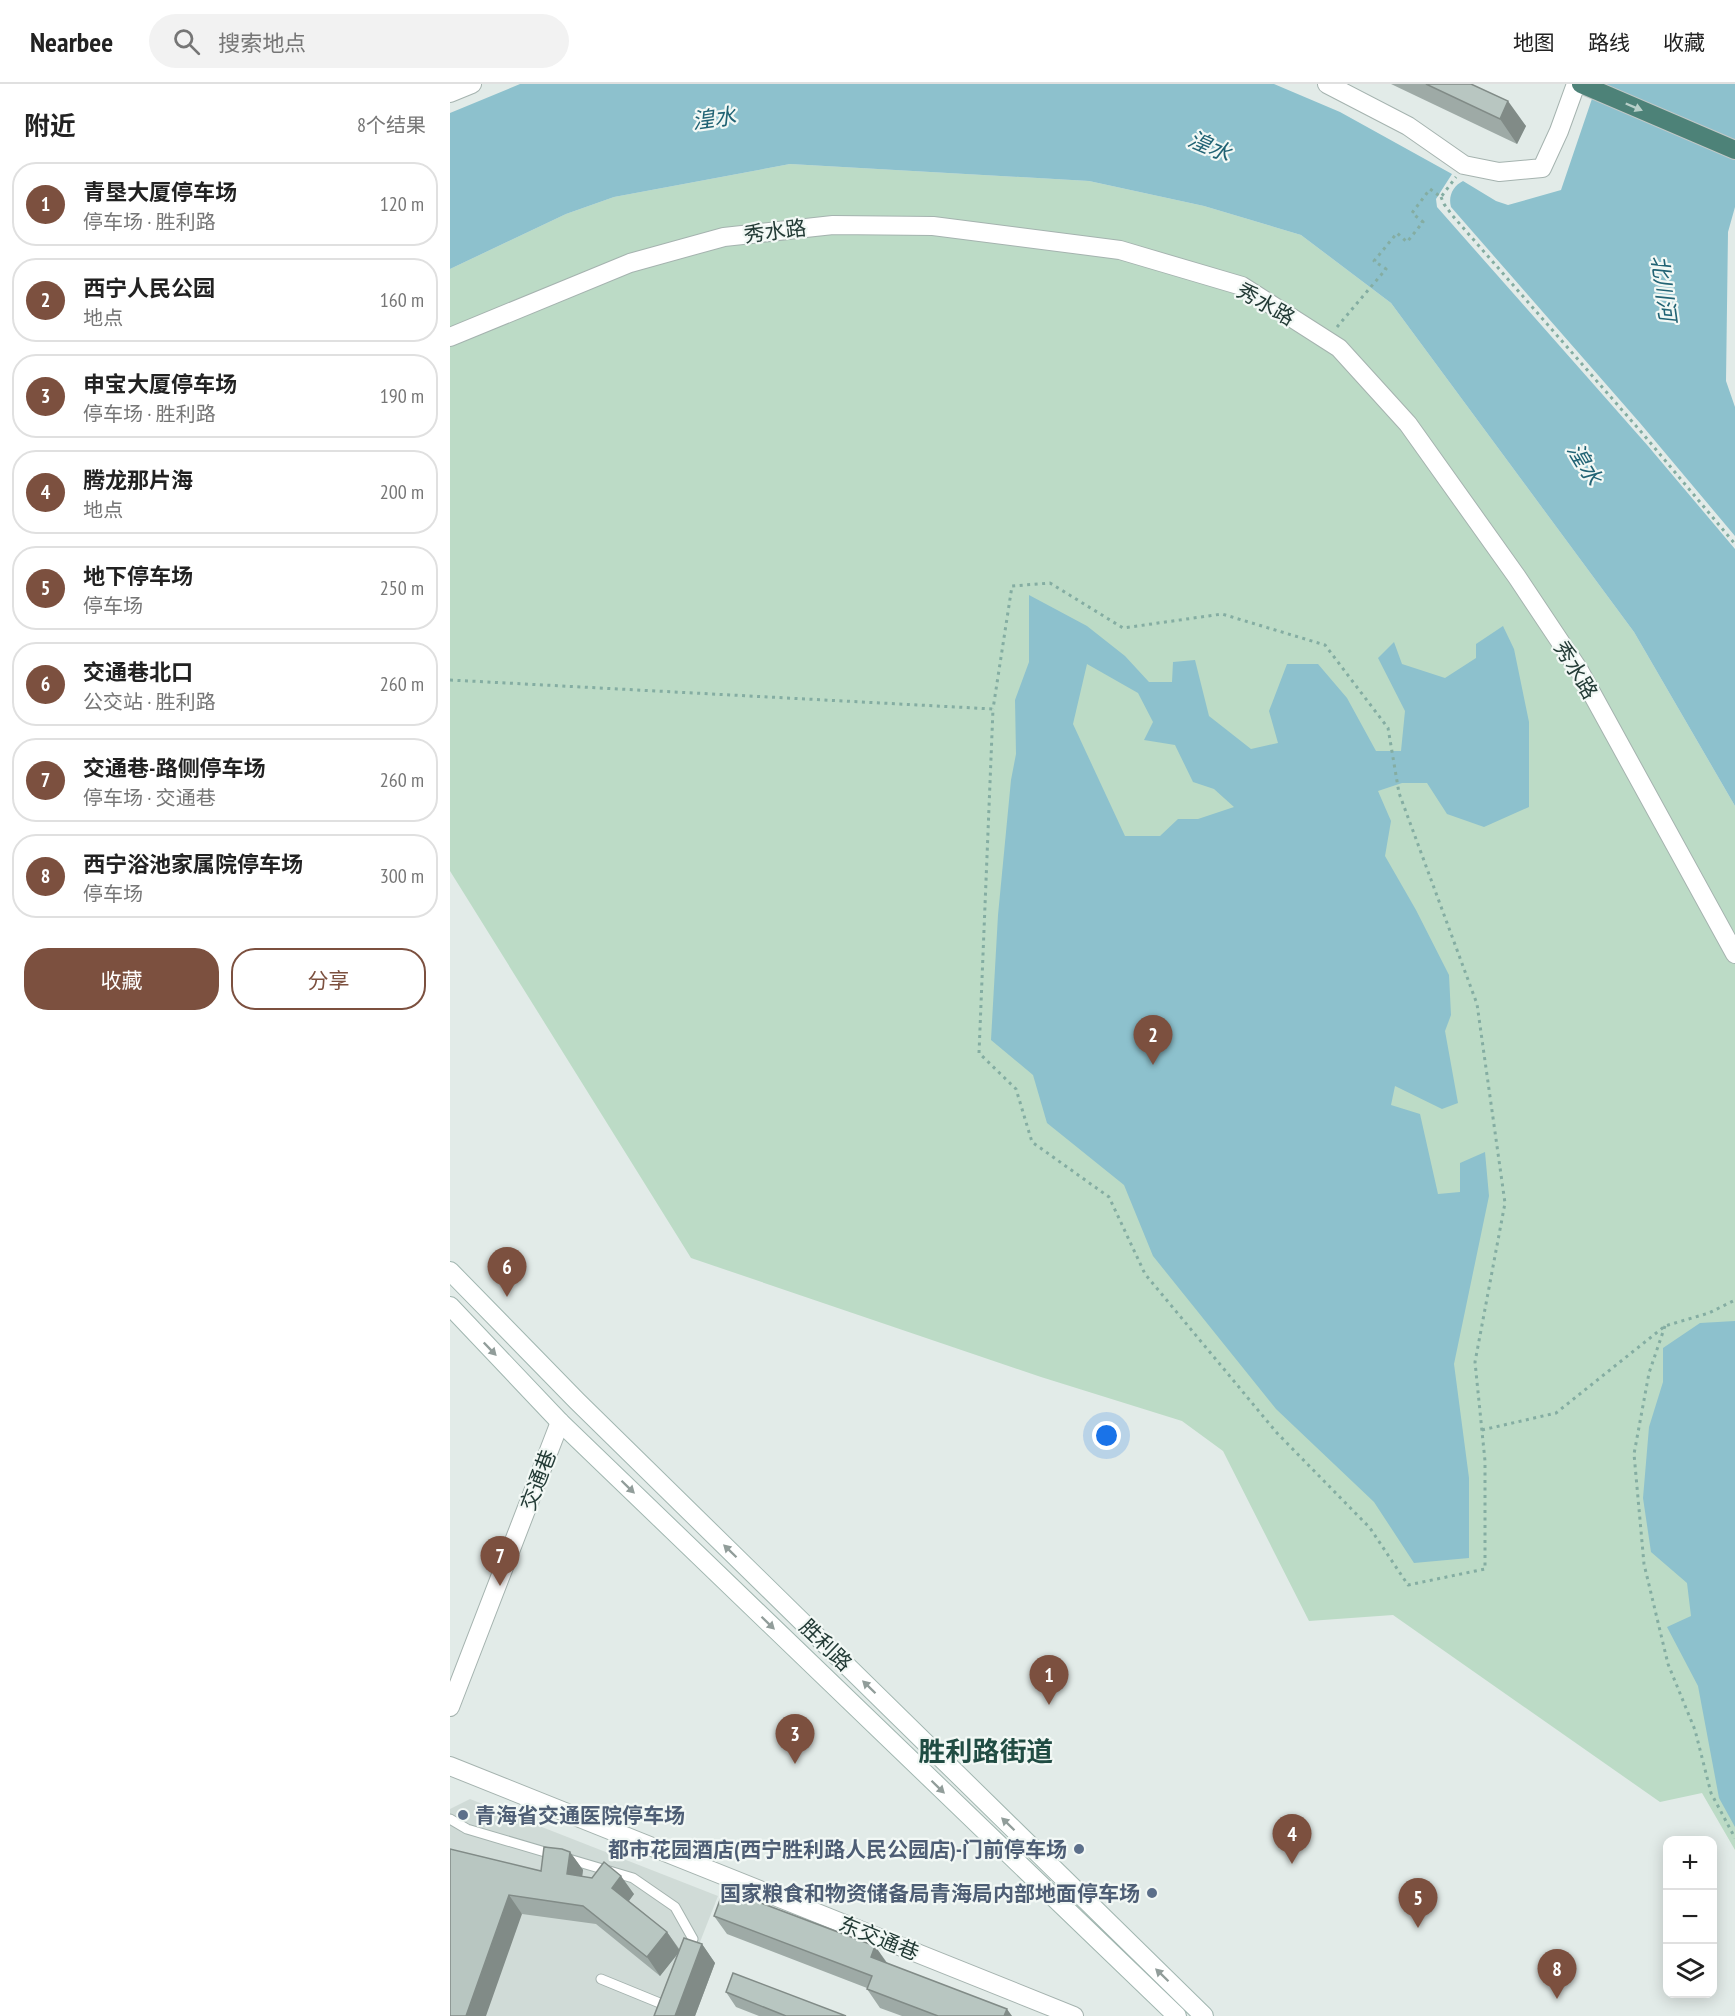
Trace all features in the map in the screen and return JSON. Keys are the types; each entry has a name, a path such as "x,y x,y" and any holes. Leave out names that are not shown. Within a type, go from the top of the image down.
{"highway":[{"path":"1578,84 1735,150"}],"street":[{"path":"450,93 472,84"},
{"path":"1327,84 1408,126 1464,165 1499,172 1542,168 1578,84"},
{"name":"秀水路","path":"450,337 630,263 724,237 833,225 933,226 1120,250 1242,286 1338,348 1408,424 1517,577 1572,661 1735,954"},
{"name":"胜利路","path":"450,1271 577,1401 1204,2016"},
{"name":"胜利路","path":"450,1306 560,1422 1177,2016"},
{"name":"交通巷","path":"450,1707 560,1422"},
{"name":"东交通巷","path":"450,1766 1074,2016"}],"lane":[{"path":"450,1819 467,1829 633,1878 675,1907 693,1939 684,1961"},
{"path":"601,1979 667,2006 671,1995"}],"path":[{"path":"1441,197 1458,175"},
{"path":"1326,340 1386,269 1374,261 1396,233 1407,242 1423,222 1412,213 1430,189 1441,197 1452,215 1735,544"},
{"path":"1050,583 1123,628 1222,614 1325,645 1388,728 1399,793 1477,1004 1505,1203 1475,1362 1485,1461 1485,1569 1408,1585 1370,1528 1277,1433 1145,1274 1109,1197 1032,1142 1016,1089 979,1053 993,708 1012,586 1050,583"},
{"path":"450,680 993,708"},
{"path":"1482,1430 1556,1413 1665,1326 1709,1313 1735,1299"},
{"path":"1665,1326 1649,1373 1634,1454 1644,1564 1668,1664 1695,1730 1711,1793 1735,1838"}],"shaded area":[{"path":"470,1799 718,1896 671,2016 450,2016 450,1809"}],"green space":[{"path":"790,164 1089,181 1204,206 1301,235 1391,303 1634,632 1735,806 1735,1850 1702,1793 1660,1802 1393,1615 1309,1621 1223,1451 1182,1421 1041,1377 691,1258 450,871 450,269 566,214 614,197"}],"water":[{"name":"湟水","path":"520,84 1274,84 1340,112 1452,174 1436,199 1437,207 1648,446 1735,549 1735,806 1634,632 1391,303 1301,235 1204,206 1089,181 790,164 614,197 566,214 450,269 450,113"},
{"name":"北川河","path":"1597,84 1735,84 1735,207 1728,232 1726,381 1735,407 1735,536 1640,423 1451,207 1452,192 1463,181 1496,201 1508,205 1561,190"},
{"path":"1029,595 1087,626 1125,656 1149,682 1172,682 1173,662 1195,660 1209,716 1251,749 1278,743 1269,711 1287,664 1318,664 1347,698 1376,751 1401,751 1405,711 1378,658 1394,642 1402,664 1445,678 1476,658 1476,644 1503,626 1514,649 1529,722 1529,807 1484,827 1447,814 1427,783 1402,783 1378,791 1391,821 1385,856 1449,975 1451,1015 1445,1031 1458,1103 1442,1109 1395,1086 1391,1105 1420,1114 1438,1194 1460,1192 1460,1163 1485,1152 1489,1196 1454,1364 1469,1478 1469,1558 1414,1563 1374,1502 1276,1409 1153,1256 1124,1185 1047,1123 1033,1075 991,1040 998,915 1011,780 1016,754 1015,700 1029,662","holes":["1087,664 1138,693 1153,722 1144,740 1175,745 1193,782 1214,789 1234,807 1198,819 1178,819 1160,836 1125,836 1073,724"]},
{"path":"1735,1321 1735,1827 1719,1798 1698,1686 1667,1627 1691,1616 1687,1583 1651,1552 1643,1498 1649,1427 1663,1382 1663,1348 1700,1323"}],"building":[{"path":"1426,84 1471,84 1508,101 1500,119"},
{"path":"544,1847 570,1852 567,1874 592,1878 604,1862 621,1876 612,1888 667,1932 647,1957 583,1906 509,1895 466,2016 450,2016 450,1849 541,1871"},
{"path":"724,1889 875,1946 871,1957 1007,2009 1004,2016 938,2016 867,1989 872,1976 714,1916"},
{"path":"684,1938 702,1944 675,2016 654,2016"},
{"path":"733,1973 846,2016 786,2016 726,1992"}],"place":[{"name":"西宁人民公园","path":"1153,1065"},
{"name":"交通巷北口","path":"507,1297"},
{"name":"交通巷-路侧停车场","path":"500,1586"},
{"name":"青垦大厦停车场","path":"1049,1705"},
{"name":"申宝大厦停车场","path":"795,1764"},
{"name":"青海省交通医院停车场","path":"463,1815"},
{"name":"都市花园酒店(西宁胜利路人民公园店)-门前停车场","path":"1079,1849"},
{"name":"腾龙那片海","path":"1292,1864"},
{"name":"国家粮食和物资储备局青海局内部地面停车场","path":"1152,1893"},
{"name":"地下停车场","path":"1418,1928"},
{"name":"西宁浴池家属院停车场","path":"1557,1999"}],"district":[{"name":"胜利路街道","path":"986,1751"}]}
